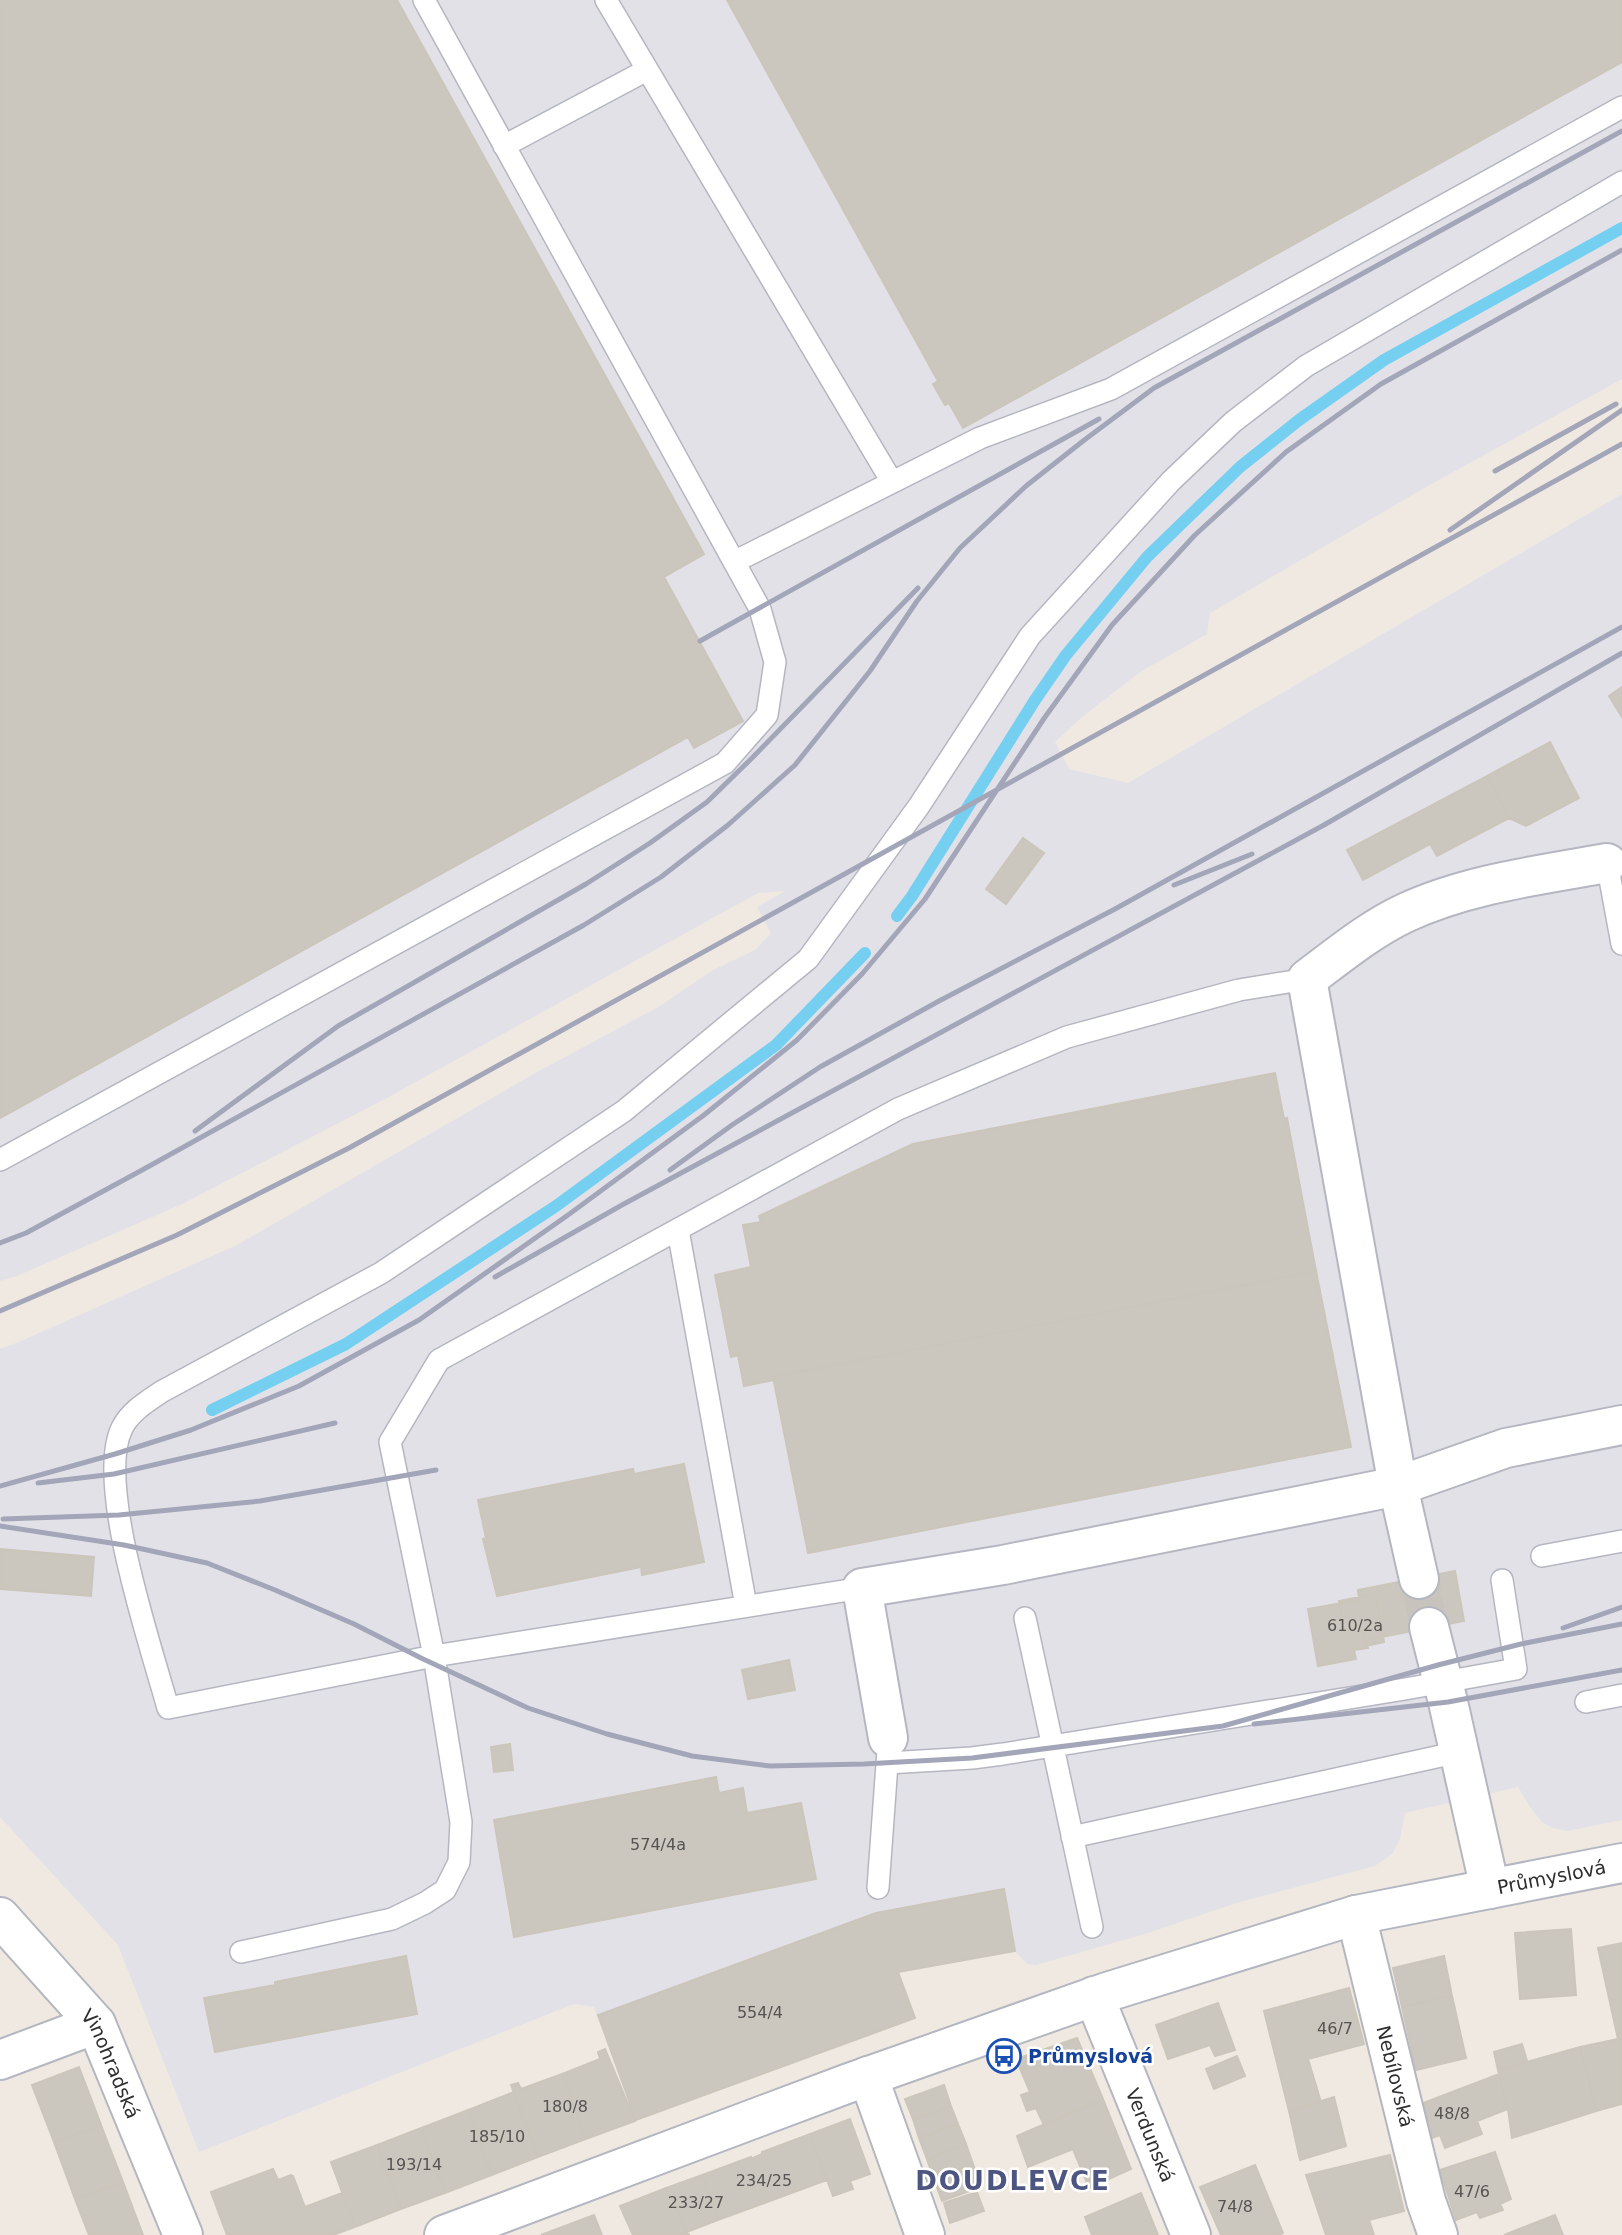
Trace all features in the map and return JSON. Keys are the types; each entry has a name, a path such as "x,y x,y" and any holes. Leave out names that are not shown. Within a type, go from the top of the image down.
{"street":[{"path":"1419,1578 1398,1486 1307,979 1358,941 1404,914 1446,897 1546,874 1615,862"},
{"path":"888,1750 862,1588 1003,1565 1398,1486 1506,1448 1622,1425"},
{"path":"1429,1628 1490,1889"},
{"name":"Průmyslová","path":"444,2235 868,2076 1094,1996 1356,1915 1622,1863"},
{"name":"Nebílovská","path":"1356,1915 1426,2201 1438,2235"},
{"name":"Vinohradská","path":"0,1917 96,2024 183,2235"},
{"name":"Verdunská","path":"1094,1996 1191,2235"},
{"path":"0,2060 96,2024"},
{"path":"868,2076 925,2235"}],"lane":[{"path":"0,1160 724,763 767,715 775,663 760,609 424,0"},
{"path":"606,0 892,482"},
{"path":"504,146 647,70"},
{"path":"734,562 980,438 1111,389 1622,107"},
{"path":"862,1588 434,1656 168,1707 124,1545 114,1474 115,1454 122,1428 138,1407 381,1273 624,1111 808,959 919,806 1030,636 1171,481 1233,422 1306,366 1622,182"},
{"path":"1615,862 1622,944"},
{"path":"241,1952 392,1919 445,1890 459,1862 461,1822 434,1656 390,1442 439,1360 898,1109 1067,1037 1239,990 1307,979"},
{"path":"678,1230 746,1606"},
{"path":"1542,1556 1622,1541"},
{"path":"878,1888 888,1750 972,1758 1516,1669 1502,1580"},
{"path":"1025,1618 1092,1927"},
{"path":"1586,1702 1622,1695"},
{"path":"1072,1837 1459,1752"}],"shaded area":[{"path":"0,0 1622,0 1622,379 1426,487 1210,613 1207,634 1140,672 1055,742 1069,769 1128,783 1622,494 1622,1820 1567,1831 1553,1828 1542,1822 1518,1787 1405,1813 1400,1839 1392,1854 1375,1866 1236,1903 1145,1934 1036,1965 1027,1964 1015,1951 899,1972 915,2018 636,2120 594,2007 574,2004 199,2152 118,1945 0,1817 0,1349 237,1245 539,1071 660,1006 713,970 755,950 771,933 757,907 785,891 758,893 385,1099 182,1204 0,1281"}],"building":[{"path":"0,0 397,0 704,554 664,577 743,721 694,748 688,737 0,1118"},
{"path":"727,0 1622,0 1622,62 963,428 949,403 945,405 933,384 938,381"},
{"path":"1622,687 1622,717 1609,696"},
{"path":"1550,742 1579,798 1526,826 1509,818 1487,776"},
{"path":"1487,776 1509,818 1437,856 1430,844 1363,880 1347,850"},
{"path":"1023,838 1044,853 1006,904 986,889"},
{"path":"1275,1073 1284,1119 1287,1118 1316,1271 773,1377 774,1380 744,1386 738,1355 731,1357 715,1275 751,1267 743,1225 761,1222 759,1216 913,1144"},
{"path":"1316,1271 1351,1447 808,1553 773,1377"},
{"path":"684,1464 704,1562 642,1575 641,1567 497,1596 483,1539 486,1538 478,1500 633,1469 634,1474"},
{"path":"0,1549 94,1557 91,1596 0,1589"},
{"path":"1455,1571 1464,1621 1366,1640 1368,1648 1354,1650 1356,1659 1318,1666 1308,1609 1359,1600 1358,1590"},
{"path":"1375,1594 1384,1642 1366,1646 1362,1628 1344,1631 1339,1601"},
{"path":"789,1660 795,1690 748,1699 742,1670"},
{"path":"510,1744 513,1770 494,1772 491,1747"},
{"path":"716,1777 719,1793 743,1788 747,1813 801,1803 816,1879 514,1937 494,1820"},
{"path":"1004,1889 1015,1951 898,1972 915,2018 636,2120 598,2015 876,1913"},
{"path":"1571,1929 1576,1995 1520,1999 1515,1933"},
{"path":"1622,1943 1622,2039 1618,2039 1598,1948"},
{"path":"406,1956 417,2014 215,2052 204,1998"},
{"path":"1444,1956 1452,1996 1402,2007 1393,1968"},
{"path":"1349,1988 1364,2044 1308,2059 1321,2102 1289,2111 1264,2011"},
{"path":"1452,1996 1466,2058 1416,2070 1402,2007"},
{"path":"1218,2003 1235,2050 1215,2056 1210,2045 1168,2059 1156,2025"},
{"path":"1077,2038 1103,2099 1044,2125 1036,2108 1027,2111 1021,2095 1030,2092 1016,2059"},
{"path":"1622,2039 1622,2104 1596,2111 1580,2047"},
{"path":"1522,2044 1527,2061 1498,2070 1494,2052"},
{"path":"1580,2047 1596,2111 1512,2138 1498,2070"},
{"path":"605,2049 635,2121 586,2139 562,2074 600,2059 598,2052"},
{"path":"1237,2056 1245,2076 1214,2089 1206,2069"},
{"path":"79,2067 101,2125 54,2142 32,2085"},
{"path":"562,2074 586,2139 538,2157 511,2085 518,2083 521,2089"},
{"path":"1499,2074 1508,2109 1477,2121 1482,2134 1445,2148 1440,2135 1432,2138 1423,2103"},
{"path":"944,2085 951,2106 913,2119 905,2099"},
{"path":"514,2092 538,2157 492,2175 468,2110"},
{"path":"1334,2097 1346,2146 1300,2160 1289,2111"},
{"path":"1103,2099 1131,2169 1089,2188 1073,2149 1028,2167 1017,2136"},
{"path":"951,2106 958,2124 919,2138 913,2119"},
{"path":"468,2110 492,2175 445,2193 421,2128"},
{"path":"850,2119 870,2174 850,2181 853,2189 833,2196 810,2134"},
{"path":"958,2124 966,2144 927,2159 919,2138"},
{"path":"101,2125 123,2182 75,2199 54,2142"},
{"path":"421,2128 445,2193 401,2209 377,2145"},
{"path":"810,2134 827,2180 718,2220 702,2175 751,2159 762,2152"},
{"path":"966,2144 973,2164 934,2179 927,2159"},
{"path":"377,2145 401,2209 355,2227 331,2162"},
{"path":"1495,2152 1511,2199 1500,2204 1503,2210 1480,2218 1477,2212 1456,2220 1440,2170"},
{"path":"1390,2155 1404,2211 1369,2220 1374,2235 1326,2235 1306,2175"},
{"path":"973,2164 981,2187 942,2201 934,2179"},
{"path":"1255,2165 1283,2233 1221,2235 1200,2187"},
{"path":"273,2169 278,2180 293,2176 305,2207 342,2193 355,2227 333,2235 227,2235 211,2192"},
{"path":"702,2175 718,2220 687,2232 666,2188"},
{"path":"123,2182 143,2235 89,2235 75,2199"},
{"path":"666,2188 689,2235 633,2235 620,2206"},
{"path":"977,2192 984,2211 950,2223 944,2203"},
{"path":"1141,2193 1158,2235 1092,2235 1085,2217"},
{"path":"594,2215 602,2235 541,2235"},
{"path":"1555,2215 1563,2235 1504,2235"}],"waterway":[{"path":"897,916 1066,655 1147,557 1240,467 1299,420 1384,360 1622,228"},
{"path":"212,1410 346,1344 556,1206 776,1045 865,953"}],"tunnel":[{"path":"1419,1579 1429,1627"}],"railway":[{"path":"0,1243 26,1233 144,1169 584,925 661,877 728,825 795,765 870,671 917,601 960,548 1026,486 1083,441 1154,388 1622,131"},
{"path":"0,1486 191,1430 299,1386 419,1320 704,1115 797,1040 862,974 925,899 1045,717 1112,625 1195,535 1286,452 1381,384 1622,250"},
{"path":"1495,471 1616,404"},
{"path":"1450,530 1622,410"},
{"path":"700,641 1099,419"},
{"path":"0,1311 177,1235 349,1148 1622,444"},
{"path":"195,1131 338,1026 586,884 707,802 918,588"},
{"path":"670,1170 820,1067 1115,909 1622,627"},
{"path":"495,1277 622,1205 1324,825 1622,653"},
{"path":"1174,885 1252,854"},
{"path":"38,1483 114,1474 335,1423"},
{"path":"3,1519 119,1515 260,1501 436,1470"},
{"path":"0,1526 124,1545 207,1563 354,1624 528,1708 607,1734 692,1756 770,1766 972,1758 1223,1726 1438,1665 1521,1644 1622,1624"},
{"path":"1563,1628 1622,1607"},
{"path":"1254,1724 1448,1702 1622,1670"}],"place":[{"name":"Průmyslová","path":"1004,2056"}],"district":[{"name":"DOUDLEVCE","path":"1013,2181"}]}
